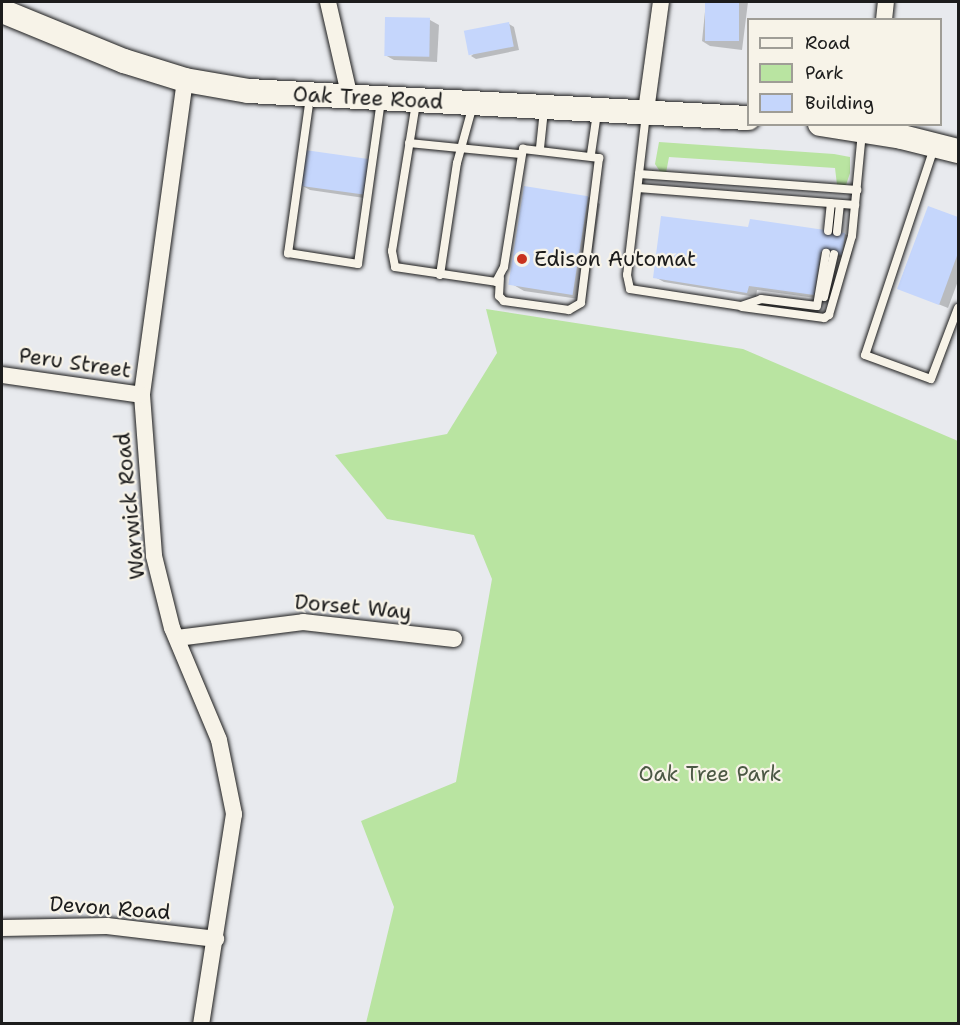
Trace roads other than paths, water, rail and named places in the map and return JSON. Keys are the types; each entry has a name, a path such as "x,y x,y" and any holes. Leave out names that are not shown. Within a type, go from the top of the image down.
{"main road":[{"name":"Oak Tree Road","path":"2,11 124,61 185,80 310,96 646,111 747,118"},
{"path":"844,126 867,128 958,151"}],"street":[{"path":"328,2 350,98"},
{"path":"646,111 661,2"},
{"path":"884,18 886,2"},
{"name":"Warwick Road","path":"185,80 142,396 154,556 177,638 219,740 234,814 201,1023"},
{"name":"Peru Street","path":"2,375 142,396"},
{"name":"Dorset Way","path":"177,638 303,622 454,639"},
{"name":"Devon Road","path":"2,928 107,926 216,939"}],"lane":[{"path":"310,96 288,253 358,264 381,99"},
{"path":"416,101 392,263 440,275 489,283 500,278"},
{"path":"440,275 461,148 473,103"},
{"path":"540,148 545,106"},
{"path":"591,154 598,109"},
{"path":"646,111 627,275 630,289 824,318 829,315 852,236 867,128"},
{"path":"409,143 520,154"},
{"path":"935,145 864,355 931,379 958,308"},
{"path":"525,148 540,148 591,154 599,158 600,169 581,303 569,310 504,301 499,296 520,154 525,148"},
{"path":"639,174 857,190"},
{"path":"638,188 855,205"},
{"path":"828,231 836,204"},
{"path":"836,204 837,232"},
{"path":"741,306 761,299 811,306 820,302 830,253"}],"place":[{"name":"Edison Automat","path":"522,259"}],"park label":[{"name":"Oak Tree Park","path":"710,774"}]}
